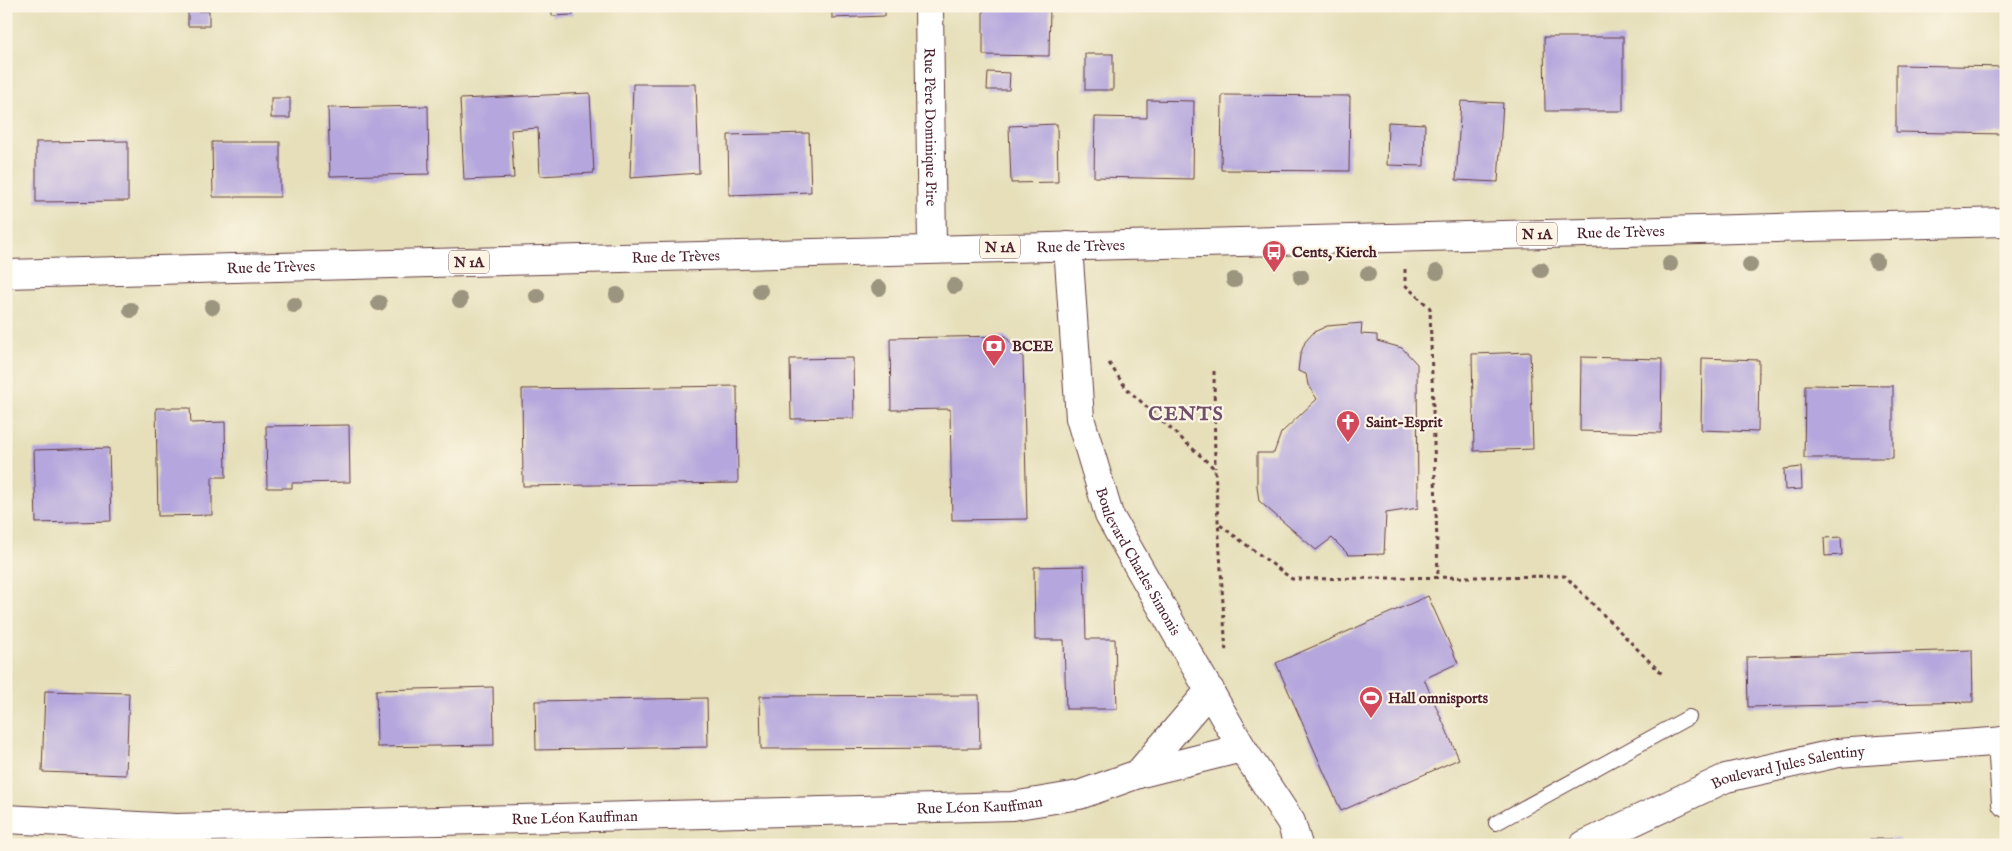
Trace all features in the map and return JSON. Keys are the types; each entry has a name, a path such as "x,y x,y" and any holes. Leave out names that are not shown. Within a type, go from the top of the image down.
{"street":[{"name":"Rue Père Dominique Pire","path":"929,6 932,249"},
{"name":"Rue de Trèves","path":"6,274 2006,222"},
{"name":"Boulevard Charles Simonis","path":"1068,246 1080,418 1109,515 1242,748 1291,822 1298,845"},
{"name":"Rue Léon Kauffman","path":"1138,774 1204,679"},
{"path":"2004,741 2006,803"},
{"name":"Boulevard Jules Salentiny","path":"1584,845 1726,778 1838,753 2004,741"},
{"name":"Rue Léon Kauffman","path":"6,819 176,828 1012,806 1079,795 1138,774 1242,748"},
{"path":"156,845 176,828"}],"lane":[{"path":"1496,823 1689,717"}],"path":[{"path":"1404,237 1406,285 1430,308 1438,577"},
{"path":"1204,679 1226,653 1220,525 1215,469 1214,371"},
{"path":"1126,388 1215,469"},
{"path":"1220,525 1292,579 1565,576 1662,674"}],"building":[{"path":"552,6 573,6 573,15 552,16"},
{"path":"832,6 885,6 885,16 832,18"},
{"path":"983,6 1050,6 1049,56 983,55"},
{"path":"188,11 209,11 209,26 188,26"},
{"path":"1544,37 1623,37 1623,111 1545,111"},
{"path":"1085,54 1113,54 1113,90 1085,90"},
{"path":"1896,65 2006,67 2006,134 1896,132"},
{"path":"988,72 1010,73 1009,90 987,90"},
{"path":"633,84 696,84 699,173 630,178"},
{"path":"590,93 594,173 540,176 538,128 511,130 514,178 464,180 460,99"},
{"path":"1222,95 1350,96 1349,171 1221,170"},
{"path":"271,98 290,98 290,118 271,118"},
{"path":"1147,100 1194,101 1193,179 1094,177 1095,117 1147,118"},
{"path":"1461,101 1503,103 1498,182 1456,180"},
{"path":"428,106 429,174 330,176 328,108"},
{"path":"1388,122 1425,124 1424,166 1387,165"},
{"path":"1057,124 1058,182 1011,183 1009,126"},
{"path":"809,133 811,192 729,195 728,135"},
{"path":"128,141 128,201 36,202 36,142"},
{"path":"212,142 280,142 280,197 213,197"},
{"name":"Saint-Esprit","path":"1362,323 1361,334 1377,335 1377,341 1402,348 1417,364 1418,508 1386,513 1384,554 1349,555 1332,538 1316,550 1259,501 1257,453 1274,453 1281,433 1317,399 1308,385 1306,374 1298,371 1300,355 1305,342 1314,332 1327,326"},
{"path":"1005,336 1023,357 1027,519 952,520 950,409 891,410 890,338"},
{"path":"1530,352 1533,449 1474,451 1472,354"},
{"path":"1581,357 1662,359 1661,433 1580,431"},
{"path":"853,358 854,418 791,419 790,359"},
{"path":"1702,358 1759,360 1758,432 1701,430"},
{"path":"1805,385 1893,386 1893,458 1804,458"},
{"path":"737,386 738,483 523,486 522,389"},
{"path":"156,408 190,408 191,423 225,422 226,477 212,477 212,515 158,516"},
{"path":"349,425 350,482 292,483 292,488 267,488 266,426"},
{"path":"109,448 111,521 36,523 34,450"},
{"path":"1801,467 1802,489 1785,490 1784,469"},
{"path":"1841,537 1842,555 1825,556 1824,538"},
{"path":"1084,566 1086,639 1115,639 1117,709 1066,709 1064,640 1035,640 1034,567"},
{"name":"Hall omnisports","path":"1428,596 1458,663 1424,679 1459,759 1341,811 1276,663"},
{"path":"1972,650 1973,702 1748,707 1747,657"},
{"path":"493,687 494,745 377,747 376,690"},
{"path":"45,691 129,693 126,775 42,772"},
{"path":"979,695 980,748 761,749 760,696"},
{"path":"707,698 708,747 536,750 535,701"},
{"path":"1871,839 1900,839 1900,845 1871,845"}],"place":[{"name":"Cents, Kierch","path":"1274,273"},
{"name":"BCEE","path":"994,367"},
{"name":"Saint-Esprit","path":"1348,443"},
{"name":"Hall omnisports","path":"1371,719"}],"district":[{"name":"CENTS","path":"1186,413"}]}
